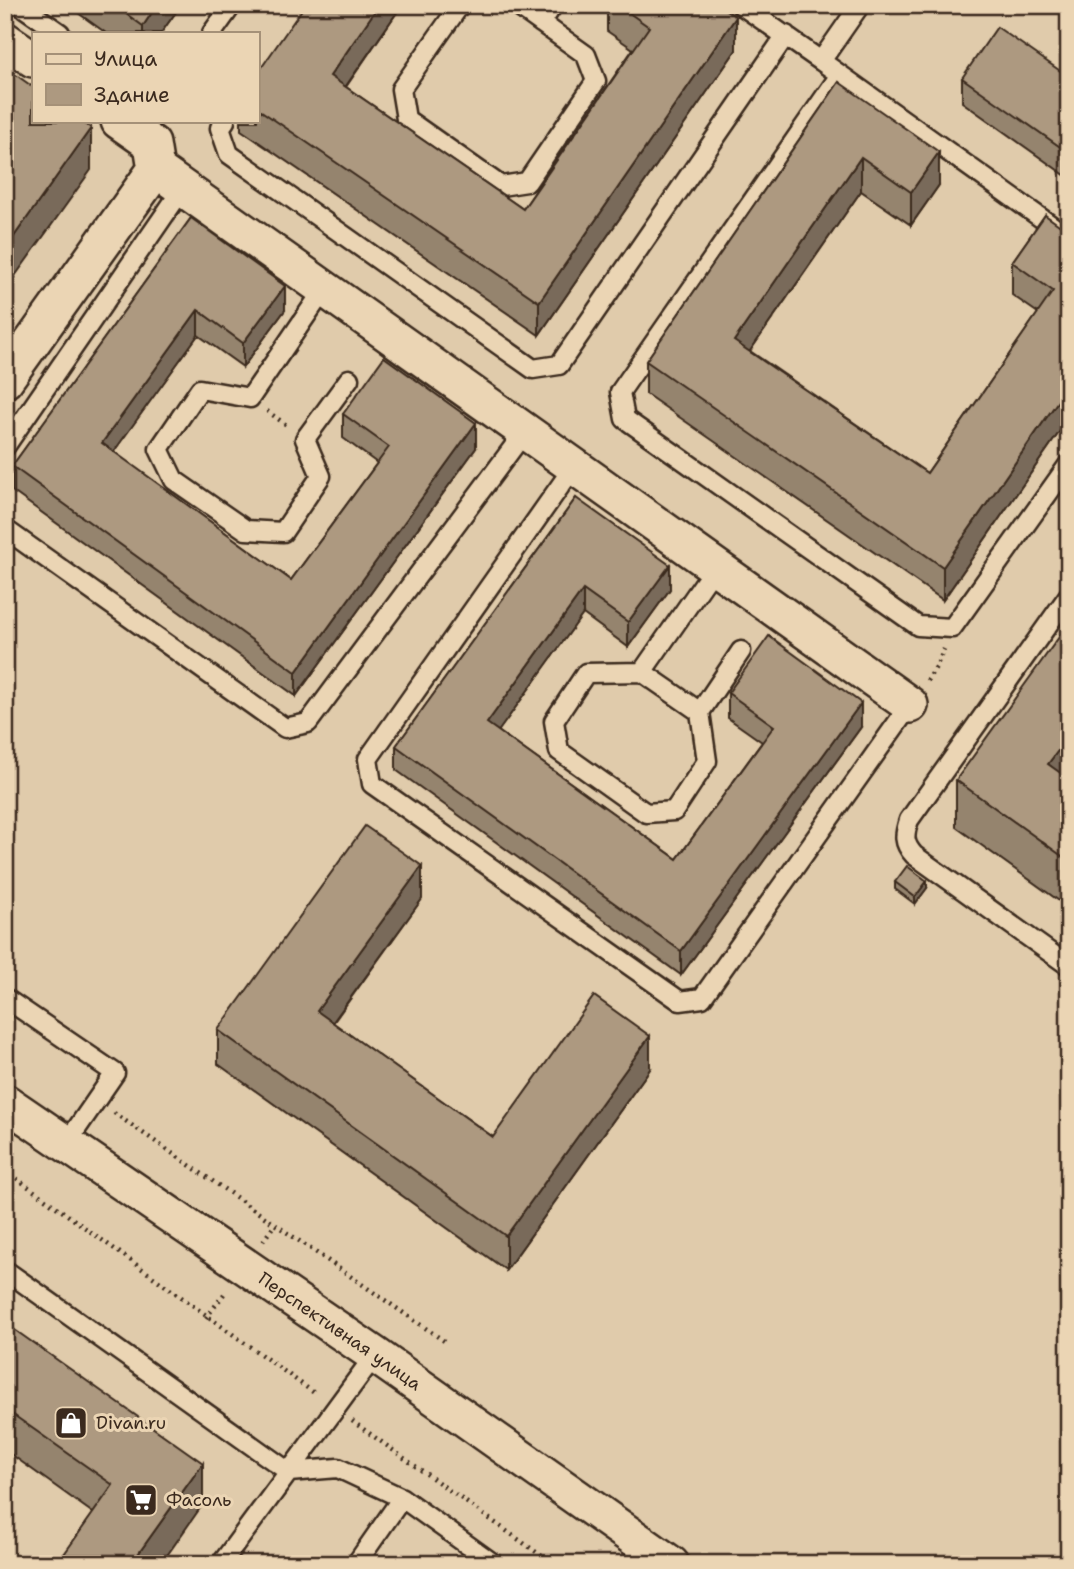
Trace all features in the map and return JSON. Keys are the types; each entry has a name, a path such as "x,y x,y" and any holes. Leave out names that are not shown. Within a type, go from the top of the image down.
{"street":[{"path":"5,40 32,59"},
{"path":"120,122 152,144 170,179 910,705"},
{"path":"5,380 170,179"},
{"name":"Перспективная улица","path":"5,1102 374,1355 671,1564"}],"lane":[{"path":"20,5 59,32"},
{"path":"213,32 232,5"},
{"path":"460,5 401,89 406,119 501,186 527,181 596,81 586,55 516,5"},
{"path":"541,23 553,5"},
{"path":"741,5 1069,238"},
{"path":"821,61 860,5"},
{"path":"224,122 220,128 229,154 533,369 559,365 786,35"},
{"path":"840,75 620,392 625,419 918,625 951,628 1069,464"},
{"path":"5,447 170,179"},
{"path":"325,288 250,398 200,389 159,449 174,480 246,530 283,532 321,476 305,439 349,379"},
{"path":"5,529 285,728 308,723 526,430"},
{"path":"575,465 368,759 372,784 680,1001 702,998 910,705"},
{"path":"642,673 716,566"},
{"path":"1069,595 909,820 904,833 905,845 914,855 1069,967"},
{"path":"1045,629 1061,640"},
{"path":"699,712 642,673 586,673 554,721 559,751 646,813 674,811 707,761 699,712 741,651"},
{"path":"5,998 115,1073 66,1144"},
{"path":"5,1270 289,1472 338,1468 402,1498 494,1564"},
{"path":"220,1564 374,1355"},
{"path":"356,1564 402,1498"}],"path":[{"path":"250,398 305,439"},
{"path":"910,705 936,667 951,628"},
{"path":"95,1100 447,1343"},
{"path":"5,1170 553,1564"}],"building":[{"path":"114,5 157,5 143,26"},
{"path":"305,5 379,5 330,76 523,209 649,27 618,5 719,5 736,17 539,302 259,109 259,71"},
{"path":"997,27 1069,77 1069,153 962,78"},
{"path":"9,70 32,86 32,122 82,122 91,128 5,249 5,157 10,150 5,147 5,76"},
{"path":"839,82 939,152 911,192 861,157 734,341 927,473 1053,291 1012,262 1045,215 1069,232 1069,385 943,567 646,361"},
{"path":"191,218 285,286 243,343 198,310 102,443 291,580 389,447 343,414 384,357 476,423 296,672 12,466"},
{"path":"576,498 670,565 628,622 583,590 487,723 677,859 774,726 728,693 769,636 861,703 681,951 396,746"},
{"path":"1062,633 1069,638 1069,736 1048,764 1069,779 1069,861 956,780"},
{"path":"365,826 422,866 317,1011 493,1137 594,996 650,1036 506,1236 218,1030"},
{"path":"907,866 927,881 915,897 895,882"},
{"path":"5,1323 203,1463 131,1564 57,1564 113,1485 5,1409"}],"place":[{"name":"Divan.ru","path":"71,1423"},
{"name":"Фасоль","path":"141,1500"}]}
